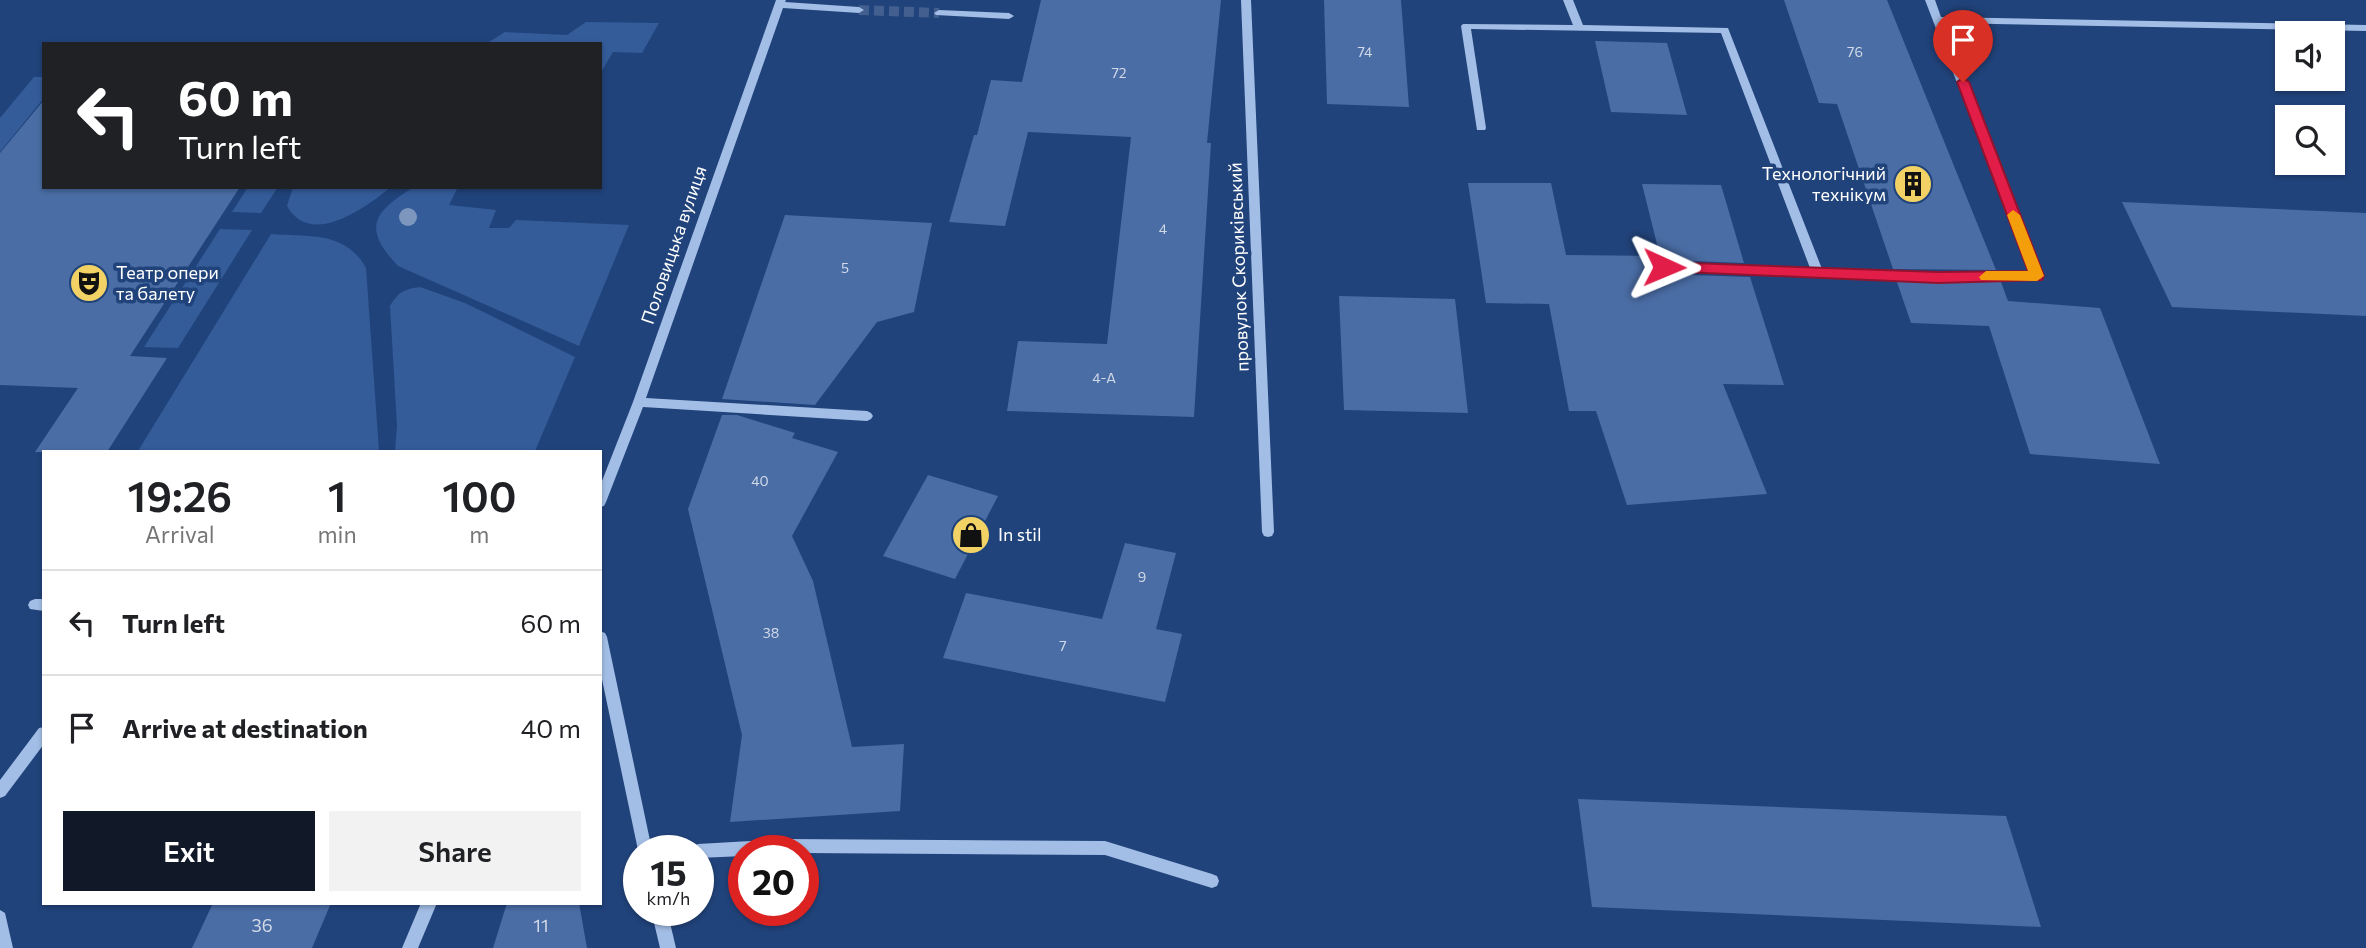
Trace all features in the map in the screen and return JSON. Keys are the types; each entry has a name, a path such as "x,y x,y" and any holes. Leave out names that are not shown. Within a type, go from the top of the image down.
{"street":[{"name":"провулок Скориківський","path":"1246,0 1268,532"},
{"path":"1569,0 1579,27"},
{"path":"1664,267 1938,277 2037,276 1930,0"},
{"path":"780,3 859,10"},
{"name":"Половицька вулиця","path":"602,497 639,402 780,3"},
{"path":"939,13 1009,16"},
{"path":"1938,20 2366,28"},
{"path":"1481,128 1465,26 1725,30 1817,271"},
{"path":"639,402 867,416"},
{"path":"602,646 642,835"},
{"path":"0,791 42,736"},
{"path":"714,850 785,846 1105,848 1212,881"},
{"path":"410,948 428,905"},
{"path":"0,918 5,948"},
{"path":"663,926 668,948"}],"shaded area":[{"path":"586,22 659,23 642,53 613,52 602,71 602,42 489,42 505,32 567,35"},
{"path":"34,77 42,77 42,100 0,152 0,118"},
{"path":"247,189 277,189 261,213 232,212"},
{"path":"292,189 388,189 353,213 324,224 310,224 297,218 287,206"},
{"path":"411,189 457,189 449,205 496,210 489,228 509,228 516,220 629,225 579,346 398,266 387,253 376,231 381,213"},
{"path":"220,229 252,230 178,348 144,347"},
{"path":"271,234 325,238 348,248 358,256 366,268 379,450 139,450"},
{"path":"420,287 465,303 575,357 535,450 395,450 397,426 390,306 396,297"}],"building":[{"path":"1041,0 1221,0 1207,143 1211,143 1194,417 1007,411 1018,341 1107,344 1131,137 1028,132 1005,226 949,222 974,135 977,135 991,80 1022,82"},
{"path":"1324,0 1401,0 1409,107 1327,104"},
{"path":"1784,0 1887,0 1996,270 1893,269 1837,104 1819,103"},
{"path":"1595,41 1667,43 1687,115 1611,112"},
{"name":"Театр опери та балету","path":"42,102 42,189 239,189 130,356 167,358 108,450 35,452 78,388 0,385 0,153"},
{"path":"1468,183 1551,183 1566,255 1660,256 1642,184 1721,185 1744,263 1664,260 1656,267 1664,274 1750,277 1784,385 1723,384 1767,494 1627,505 1596,411 1569,411 1549,304 1486,303"},
{"path":"2122,202 2366,213 2366,316 2172,307"},
{"path":"785,215 932,223 914,312 877,322 815,405 722,399"},
{"path":"1897,282 2001,282 2008,301 2100,308 2160,464 2030,454 1989,326 1911,323"},
{"path":"1339,296 1455,299 1468,413 1344,410"},
{"path":"722,415 737,415 795,433 792,438 838,452 792,536 813,581 852,747 904,744 900,811 730,822 742,735 688,509"},
{"path":"928,475 998,496 955,579 883,556"},
{"path":"1125,543 1176,553 1156,629 1182,634 1165,702 943,658 966,593 1102,619"},
{"path":"1578,799 2006,816 2041,927 1592,907"},
{"path":"212,905 330,905 312,948 192,948"},
{"path":"506,905 579,905 587,948 493,948"}],"tunnel":[{"path":"859,10 939,13"}],"slow traffic":[{"path":"1986,277 2037,276 2013,215"}],"place":[{"name":"Технологічний технікум","path":"1913,184"},
{"name":"Театр опери та балету","path":"89,283"},
{"name":"In stil","path":"971,535"}],"route":[{"path":"1664,267 1938,277 2037,276 1963,82"}]}
